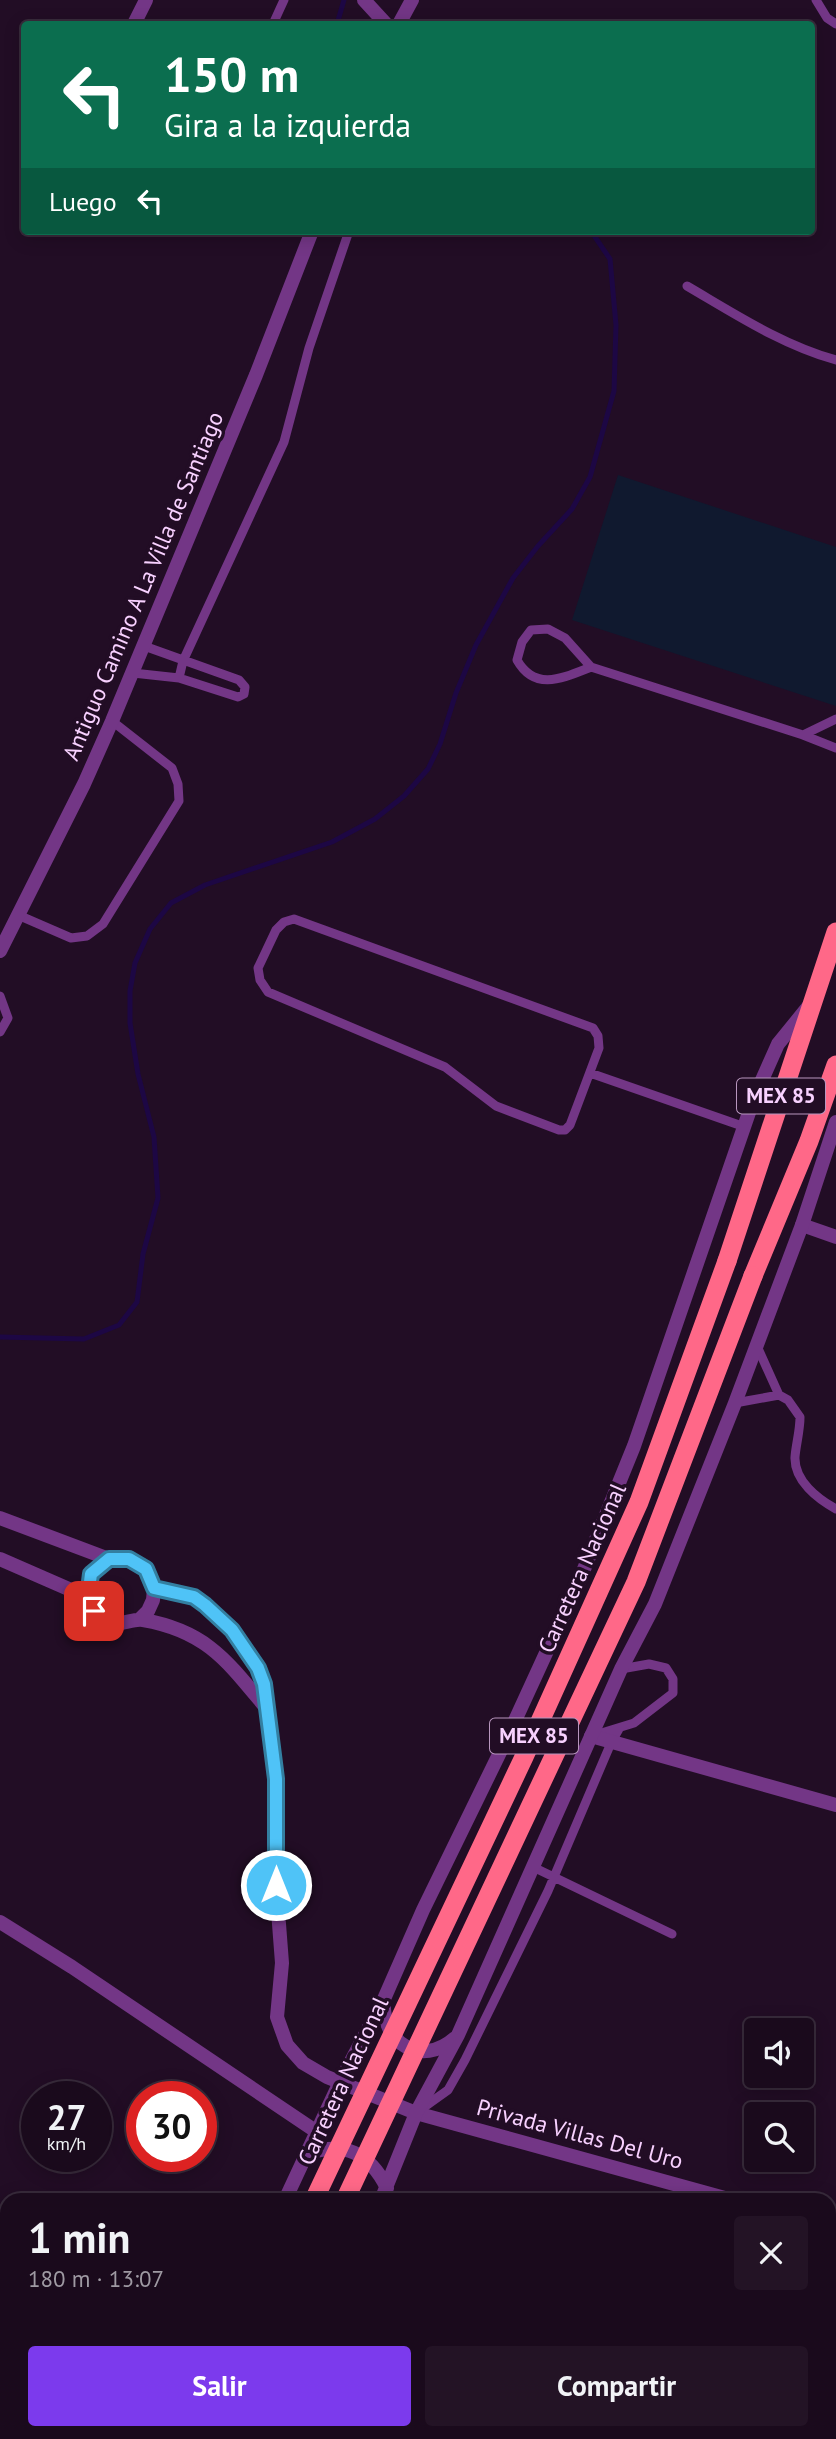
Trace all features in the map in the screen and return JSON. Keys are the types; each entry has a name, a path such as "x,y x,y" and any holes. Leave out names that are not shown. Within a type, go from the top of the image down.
{"highway":[{"name":"Carretera Nacional","path":"317,2193 524,1758 639,1502 727,1261 836,932"},
{"name":"MEX 85","path":"348,2193 636,1582 836,1065"}],"street":[{"path":"136,21 146,0"},
{"path":"364,0 383,21"},
{"path":"401,21 412,0"},
{"name":"Antiguo Camino A La Villa de Santiago","path":"0,951 133,673 251,388 310,235"},
{"name":"MEX 85","path":"288,2193 340,2082 384,1999 580,1579 634,1446 744,1127 778,1044 811,1003"},
{"name":"MEX 85","path":"384,2193 416,2113 458,2035 621,1669 655,1604 802,1225 836,1122"},
{"path":"802,1225 836,1237"},
{"path":"0,1518 109,1559 129,1559 146,1569 154,1588 153,1600 140,1619 124,1624 108,1623 94,1611 88,1597 91,1574 109,1559"},
{"path":"0,1559 88,1597"},
{"name":"Privada Villas Del Uro","path":"154,1588 194,1597 232,1630 258,1668 264,1684 276,1779 276,1885 282,1963 277,2017 288,2045 303,2063 340,2082 416,2113 707,2193"},
{"path":"140,1619 193,1635 214,1650 244,1679 268,1710"},
{"path":"591,1736 836,1805"},
{"path":"0,1922 72,1967 317,2132"},
{"path":"384,1999 383,2015 389,2031 399,2043 407,2047 430,2051 446,2046 458,2035"},
{"name":"MEX 85","path":"306,2154 321,2148 354,2152 369,2161 380,2173 384,2193"}],"lane":[{"path":"274,21 284,0"},
{"path":"816,0 827,18 836,24"},
{"path":"178,678 183,661 284,442 309,348 348,235"},
{"path":"687,286 773,336 816,355 836,360"},
{"path":"591,667 564,678 534,678 523,671 517,660 522,642 531,630 548,629 565,638 591,667 836,748"},
{"path":"133,673 178,678 238,698 244,694 245,687 239,680 144,646"},
{"path":"803,735 836,719"},
{"path":"18,915 71,938 87,936 103,924 179,801 178,785 172,768 112,721"},
{"path":"294,919 593,1028 598,1036 599,1048 590,1073 570,1125 565,1130 559,1130 496,1106 445,1067 268,992 260,980 258,968 276,930 284,922 294,919"},
{"path":"0,996 8,1017 0,1032"},
{"path":"590,1073 744,1127"},
{"path":"756,1343 779,1395 788,1400 800,1418 795,1458 800,1478 819,1498 836,1509"},
{"path":"735,1403 779,1395"},
{"path":"591,1736 634,1723 673,1693 673,1679 666,1668 649,1664 621,1669"},
{"path":"611,1743 619,1729"},
{"name":"MEX 85","path":"416,2113 448,2090 553,1878 611,1743"},
{"path":"533,1867 672,1934"}],"shaded area":[{"path":"618,475 836,547 836,706 572,620"}],"waterway":[{"path":"338,21 344,0"},
{"path":"0,1337 84,1339 119,1325 137,1302 143,1254 158,1198 154,1137 138,1074 130,1023 130,991 135,963 150,929 171,903 205,885 332,842 375,819 404,796 428,769 440,744 456,693 476,645 513,578 572,509 590,477 614,391 616,325 610,259 594,235"}],"route":[{"path":"94,1611 88,1597 91,1574 109,1559 129,1559 146,1569 154,1588 194,1597 205,1605 232,1630 258,1668 264,1684 276,1779 276,1885"}]}
